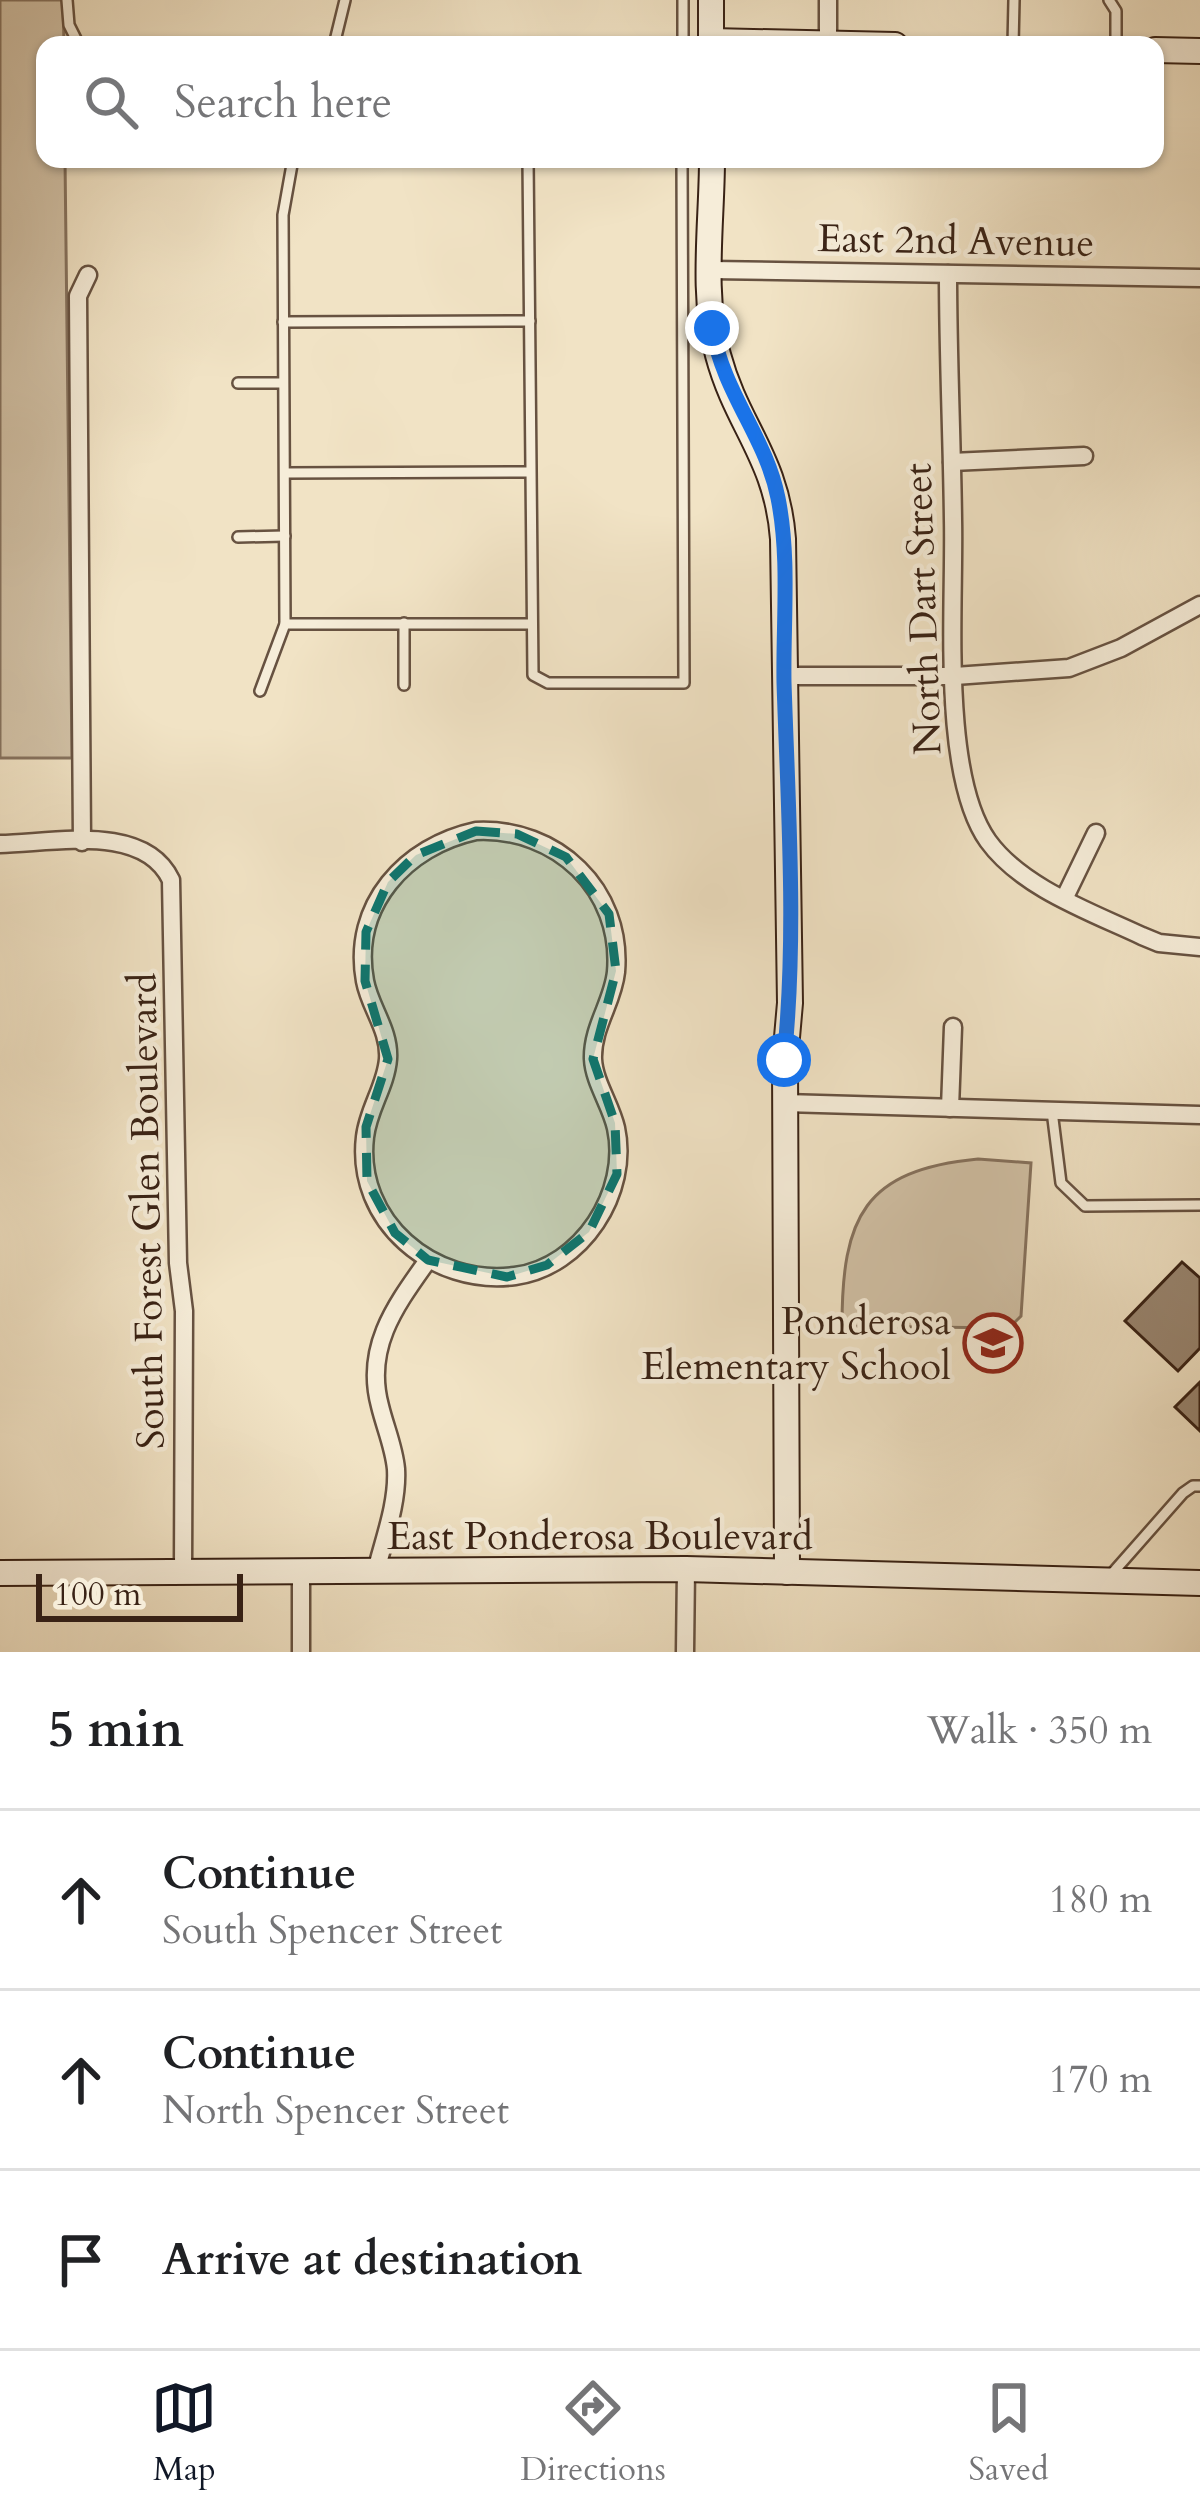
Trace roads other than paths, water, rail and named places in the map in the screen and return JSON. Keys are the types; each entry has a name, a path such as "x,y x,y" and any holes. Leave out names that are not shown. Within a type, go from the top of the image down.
{"street":[{"path":"711,0 711,36"},
{"path":"828,0 828,36"},
{"path":"1164,50 1200,51"},
{"path":"712,168 712,328 722,369 778,495 783,538 790,1003 784,1102 787,1572"},
{"name":"East 2nd Avenue","path":"711,270 1200,278"},
{"name":"North Dart Street","path":"948,274 955,676 962,775 973,814 1007,862 1064,897 1159,943 1200,947"},
{"path":"0,844 82,842 78,296 88,275"},
{"path":"952,462 1084,456"},
{"path":"784,676 955,676 1069,668 1121,648 1200,605"},
{"path":"476,831 517,834 566,856 592,881 609,914 615,980 596,1034 593,1059 615,1124 617,1174 603,1212 589,1232 547,1265 507,1277 460,1272 428,1260 395,1232 367,1181 364,1138 384,1079 388,1049 365,981 366,932 388,882 436,842 476,831"},
{"path":"1064,897 1096,833"},
{"name":"South Forest Glen Boulevard","path":"82,842 124,842 154,856 171,880 175,908 178,1263 184,1311 186,1425 183,1572"},
{"path":"950,1108 953,1027"},
{"path":"784,1102 1200,1115"},
{"path":"376,1571 396,1477 375,1378 377,1352 390,1315 428,1260"},
{"path":"685,1652 686,1569"},
{"name":"East Ponderosa Boulevard","path":"0,1573 686,1569 1200,1583"},
{"path":"301,1571 301,1652"}],"lane":[{"path":"67,0 74,36"},
{"path":"336,36 345,0"},
{"path":"683,0 683,36"},
{"path":"1013,36 1014,0"},
{"path":"1109,0 1116,11 1116,36"},
{"path":"260,691 285,624 283,198 290,168"},
{"path":"528,168 534,678 548,683 684,683 682,168"},
{"path":"283,322 530,321"},
{"path":"238,383 283,383"},
{"path":"285,473 530,472"},
{"path":"238,537 285,536"},
{"path":"404,623 404,685"},
{"path":"285,624 532,623"},
{"path":"1052,1111 1061,1183 1085,1206 1200,1205"},
{"path":"1106,1580 1183,1493 1200,1486"}],"place":[{"name":"Ponderosa Elementary School","path":"993,1343"}]}
